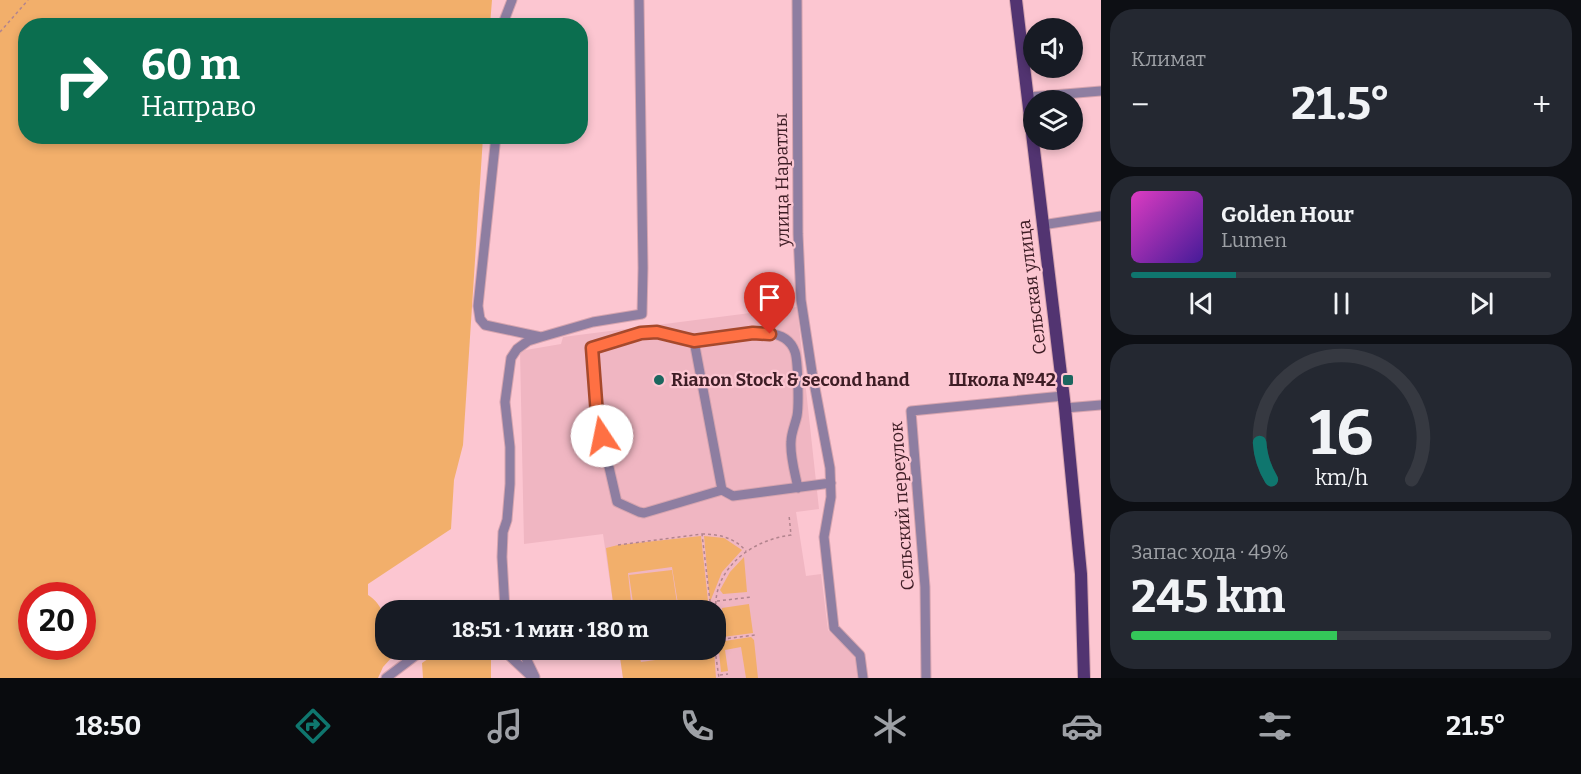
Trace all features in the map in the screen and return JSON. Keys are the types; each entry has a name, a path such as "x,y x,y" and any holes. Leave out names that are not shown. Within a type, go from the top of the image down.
{"main road":[{"name":"Сельская улица","path":"1017,0 1028,90"},
{"name":"Сельская улица","path":"1034,150 1064,402 1080,574 1084,678"}],"street":[{"path":"505,18 512,0"},
{"path":"504,600 503,532 507,520 510,484 510,447 505,402 511,358 516,349 528,341 593,321 642,314 639,0"},
{"name":"улица Наратлы","path":"797,0 798,234 801,300 830,468 830,508 824,537 834,628 860,655 863,678"},
{"path":"1083,92 1101,91"},
{"path":"495,144 478,306 480,319 485,325 541,337"},
{"path":"1042,225 1101,216"},
{"path":"798,488 791,445 798,414 795,352 792,346 780,336 753,333 694,341 657,332 641,333 592,348 597,415 617,502 644,513 722,490 733,496 798,488 831,483"},
{"path":"694,341 722,490"},
{"path":"1064,402 1101,405"},
{"name":"Сельский переулок","path":"926,678 925,587 911,411 1064,402"},
{"path":"386,678 410,660"},
{"path":"514,660 534,678"},
{"path":"526,660 534,678"}],"path":[{"path":"0,32 28,0"},
{"path":"716,600 726,572 735,560 773,538 791,535 789,515"},
{"path":"618,545 702,534 726,537 746,552"},
{"path":"702,534 710,600"},
{"path":"726,601 752,597"},
{"path":"726,639 755,635"},
{"path":"717,660 718,677 728,674"}],"shaded area":[{"path":"0,0 492,0 491,18 18,18 18,144 483,144 463,445 454,480 451,529 368,584 368,595 375,600 375,660 389,660 378,678 0,678"},
{"path":"797,307 819,509 796,512 806,576 821,574 828,630 856,657 858,678 623,678 620,660 726,660 726,600 613,600 603,534 524,544 520,351 561,344 563,337"},
{"path":"701,536 708,600 677,600 672,567 628,573 631,600 613,600 606,548"},
{"path":"704,536 724,538 742,550 722,572 710,600"},
{"path":"744,557 747,592 723,594 720,590 730,572"},
{"path":"672,570 676,600 633,600 629,575"},
{"path":"749,604 753,633 726,637 726,607"},
{"path":"751,637 754,640 758,678 746,678 741,647 726,650 726,641"},
{"path":"726,657 728,671 721,672 720,660 726,660"},
{"path":"426,660 491,660 491,678 423,678 422,663"},
{"path":"620,660 640,660 641,662 715,660 716,678 623,678"}],"place":[{"name":"Rianon Stock & second hand","path":"659,380"},
{"name":"Школа №42","path":"1068,380"}],"route":[{"path":"602,436 597,415 592,348 641,333 657,332 694,341 753,333 770,334"}]}
